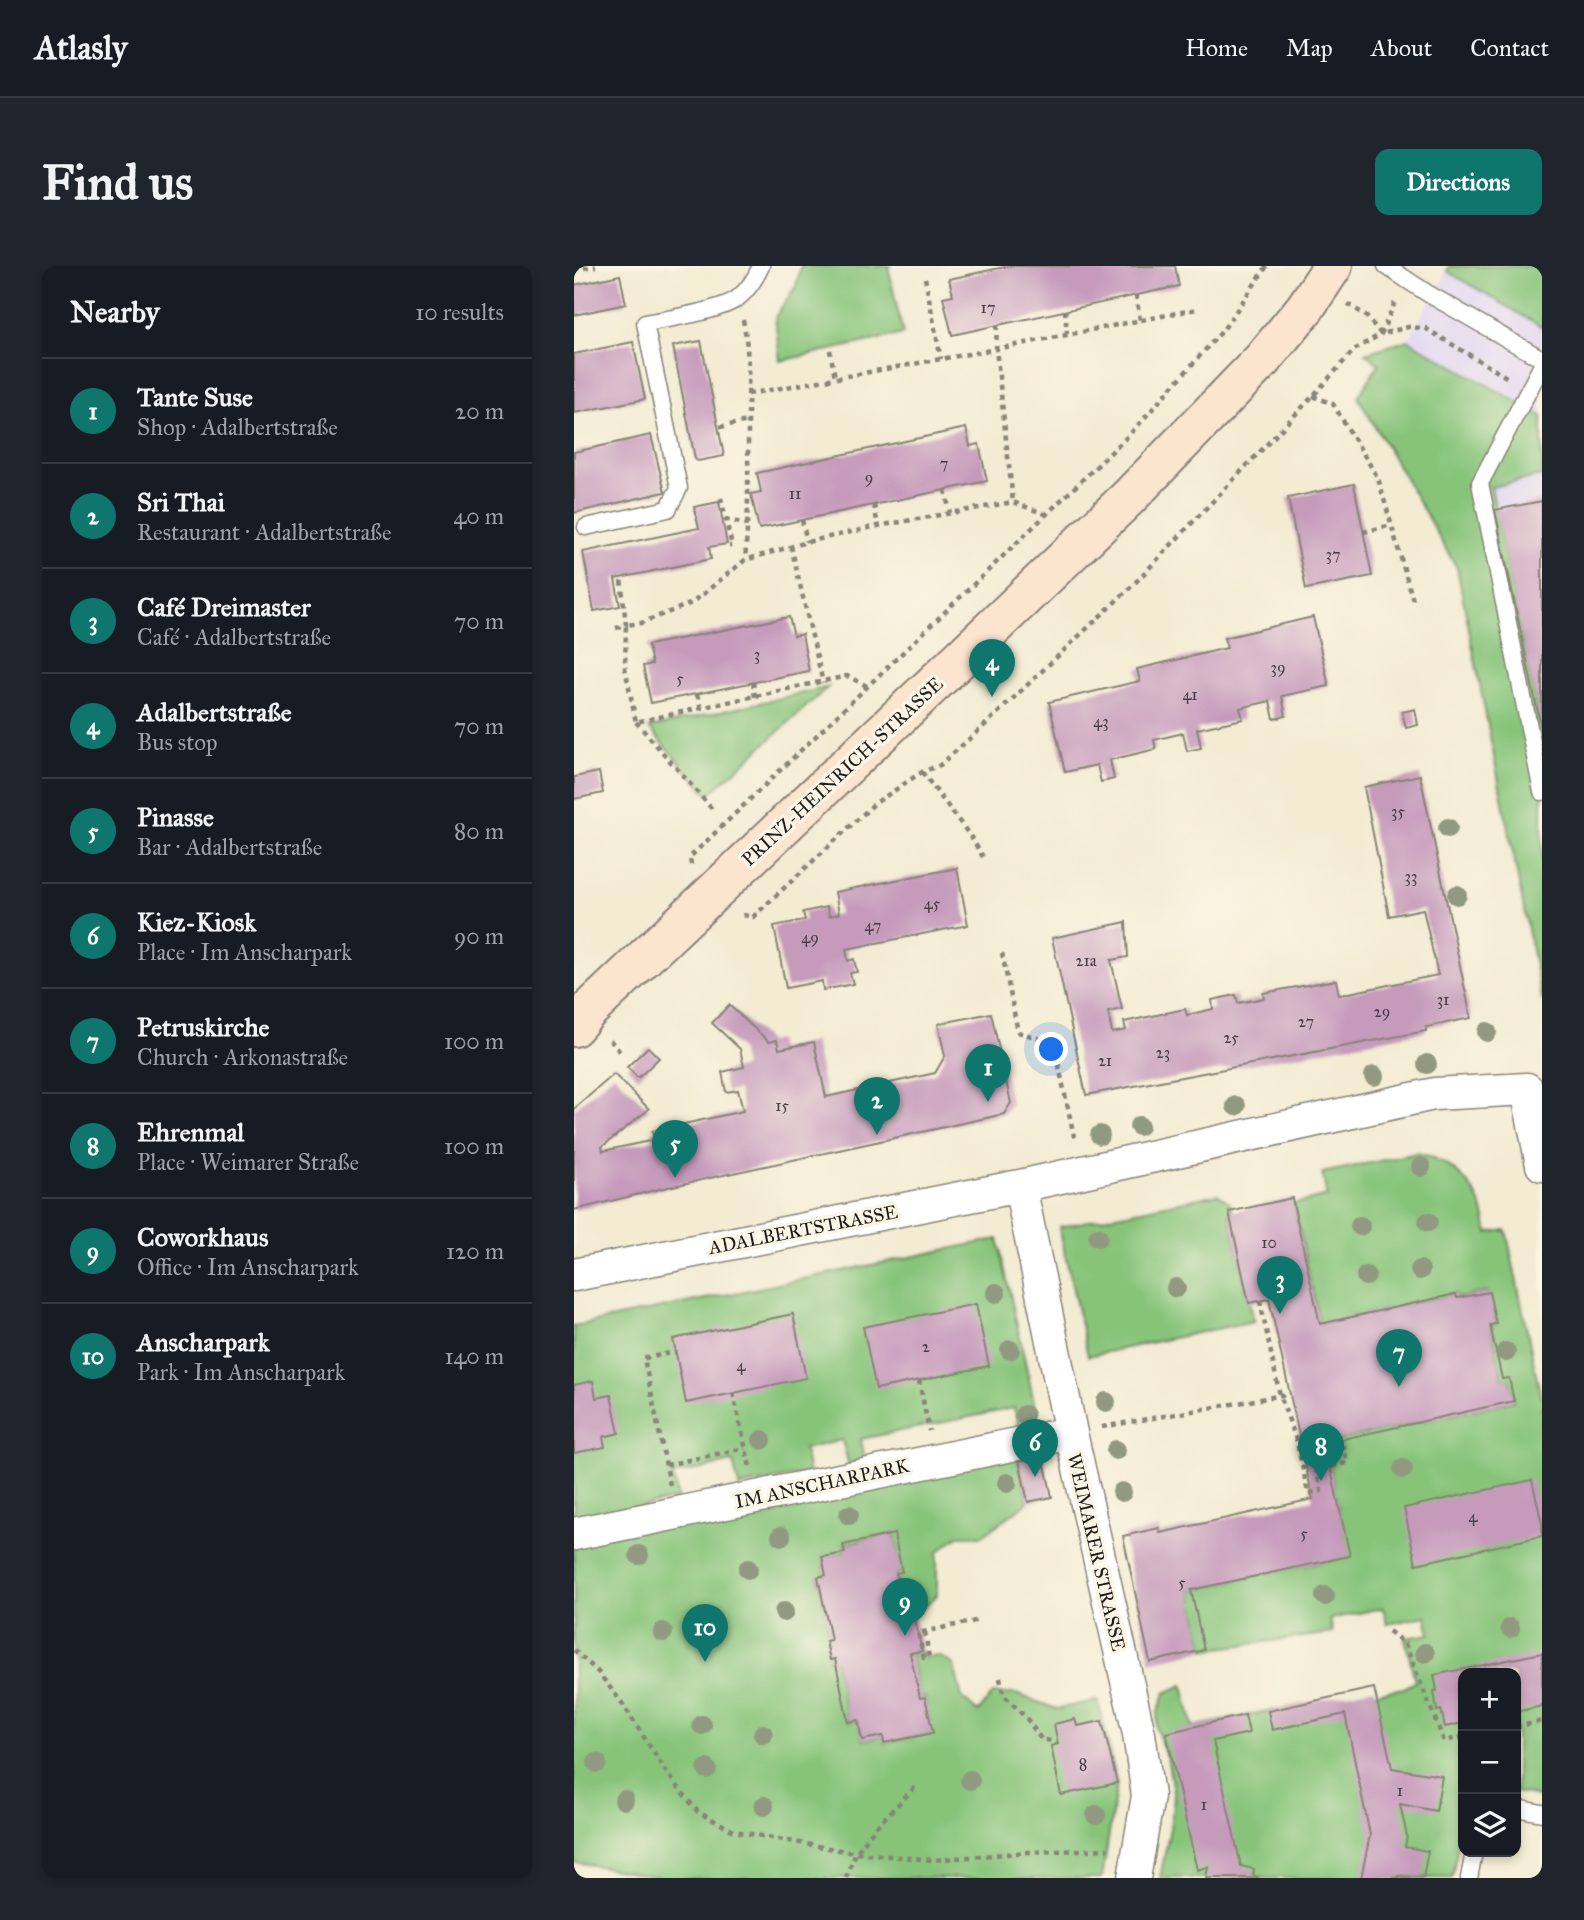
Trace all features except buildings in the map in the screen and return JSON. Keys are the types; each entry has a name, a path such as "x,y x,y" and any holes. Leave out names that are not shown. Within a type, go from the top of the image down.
{"main road":[{"name":"PRINZ-HEINRICH-STRASSE","path":"574,1027 1129,497 1262,360 1306,308 1333,266"}],"street":[{"name":"ADALBERTSTRASSE","path":"574,1275 1020,1186 1434,1094 1534,1088"},
{"path":"1534,1088 1542,1165"},
{"name":"WEIMARER STRASSE","path":"1020,1186 1071,1433 1139,1734 1148,1796 1137,1865"},
{"name":"IM ANSCHARPARK","path":"574,1534 1071,1433"}],"lane":[{"path":"586,527 668,509 679,488 645,323 705,311 738,299 761,266"},
{"path":"1386,266 1427,293 1542,359"},
{"path":"1542,365 1480,484 1542,792"},
{"path":"1521,1809 1542,1813"},
{"path":"1469,1878 1473,1857"}],"path":[{"path":"574,269 596,266"},
{"path":"699,905 690,857 1130,434 1223,330 1267,266"},
{"path":"925,278 941,359"},
{"path":"1136,295 1140,320"},
{"path":"738,299 745,331 748,394 748,525 745,560"},
{"path":"1381,334 1392,305"},
{"path":"748,394 1197,309"},
{"path":"1065,310 1067,334"},
{"path":"1365,315 1381,334"},
{"path":"997,326 996,349 1013,502"},
{"path":"753,917 874,804 922,772 940,765 1133,585 1354,350 1381,334 1408,327 1425,328 1528,390"},
{"path":"830,350 835,378"},
{"path":"1313,396 1333,404 1378,478 1414,604"},
{"path":"720,427 748,421"},
{"path":"945,490 950,513"},
{"path":"721,498 732,546 729,546"},
{"path":"616,628 641,623 692,603 745,560 791,546 878,526 1013,502 1045,514"},
{"path":"874,505 878,526"},
{"path":"725,519 748,525"},
{"path":"802,520 807,542"},
{"path":"1363,531 1392,525"},
{"path":"791,546 823,683"},
{"path":"621,578 626,625 625,668 636,722 712,809"},
{"path":"636,722 847,676 867,686"},
{"path":"753,682 755,697"},
{"path":"697,694 701,708"},
{"path":"922,772 983,857"},
{"path":"1002,953 1017,1032 1054,1043 1082,1172"},
{"path":"1261,1301 1280,1396 1297,1442 1308,1493 1321,1491 1312,1454"},
{"path":"676,1353 644,1358 676,1513"},
{"path":"919,1380 928,1422"},
{"path":"733,1393 756,1497"},
{"path":"1119,1424 1289,1394"},
{"path":"1316,1469 1347,1463 1344,1447 1330,1450 1329,1442"},
{"path":"666,1465 745,1448"},
{"path":"925,1632 929,1657 925,1658 918,1633 980,1620"},
{"path":"1389,1631 1405,1644 1444,1741 1458,1738"},
{"path":"574,1650 598,1672 622,1703 667,1773 698,1812 734,1831 856,1853 933,1860 1107,1848 1137,1865"},
{"path":"1000,1678 1003,1694 1027,1719 1041,1739 1051,1741 1055,1745"},
{"path":"1521,1726 1542,1721"},
{"path":"846,1878 856,1853 916,1786"}],"shaded area":[{"path":"1447,271 1542,327 1542,1001 1457,568 1358,397 1379,364 1365,353 1408,340"}],"green space":[{"path":"801,266 891,266 888,267 903,334 780,361 775,317 796,286"},
{"path":"1449,266 1542,266 1542,327 1447,271"},
{"path":"1408,340 1542,416 1542,476 1491,487 1542,733 1542,1001 1457,568 1358,397 1379,364 1365,353"},
{"path":"828,687 708,795 649,728"},
{"path":"1417,1153 1427,1156 1447,1165 1463,1178 1481,1205 1488,1233 1506,1230 1542,1402 1542,1798 1521,1793 1521,1668 1458,1668 1458,1845 1452,1878 1160,1878 1174,1797 1168,1762 1156,1728 1165,1693 1183,1685 1193,1727 1268,1711 1404,1688 1415,1682 1405,1638 1430,1634 1426,1616 1387,1624 1383,1608 1330,1619 1333,1633 1204,1650 1191,1590 1349,1556 1325,1443 1514,1401 1509,1378 1502,1379 1490,1325 1496,1324 1488,1292 1457,1298 1456,1294 1320,1324 1294,1204 1327,1196 1322,1173"},
{"path":"1218,1194 1230,1203 1233,1211 1229,1213 1254,1321 1088,1356 1059,1227"},
{"path":"998,1239 1040,1429 1020,1433 1014,1408 861,1439 865,1462 849,1466 842,1440 804,1449 809,1473 739,1487 733,1462 673,1475 678,1499 574,1521 574,1326"},
{"path":"1015,1444 1028,1502 982,1536 958,1536 937,1553 937,1595 914,1616 906,1618 896,1573 901,1572 894,1534 844,1544 845,1553 823,1557 826,1575 818,1577 831,1640 826,1641 829,1659 835,1659 848,1722 858,1720 863,1740 883,1736 884,1743 932,1733 925,1697 920,1698 910,1653 922,1651 925,1658 939,1656 954,1665 962,1698 978,1712 993,1694 1016,1694 1057,1709 1098,1700 1117,1783 1102,1878 667,1878 574,1862 574,1534"}],"place":[{"name":"Adalbertstraße","path":"992,697"},
{"name":"Tante Suse","path":"988,1102"},
{"name":"Sri Thai","path":"877,1135"},
{"name":"Pinasse","path":"675,1178"},
{"name":"Café Dreimaster","path":"1280,1314"},
{"name":"Petruskirche","path":"1399,1387"},
{"name":"Kiez-Kiosk","path":"1035,1477"},
{"name":"Ehrenmal","path":"1321,1481"},
{"name":"Coworkhaus","path":"905,1636"},
{"name":"Anscharpark","path":"705,1662"}]}
